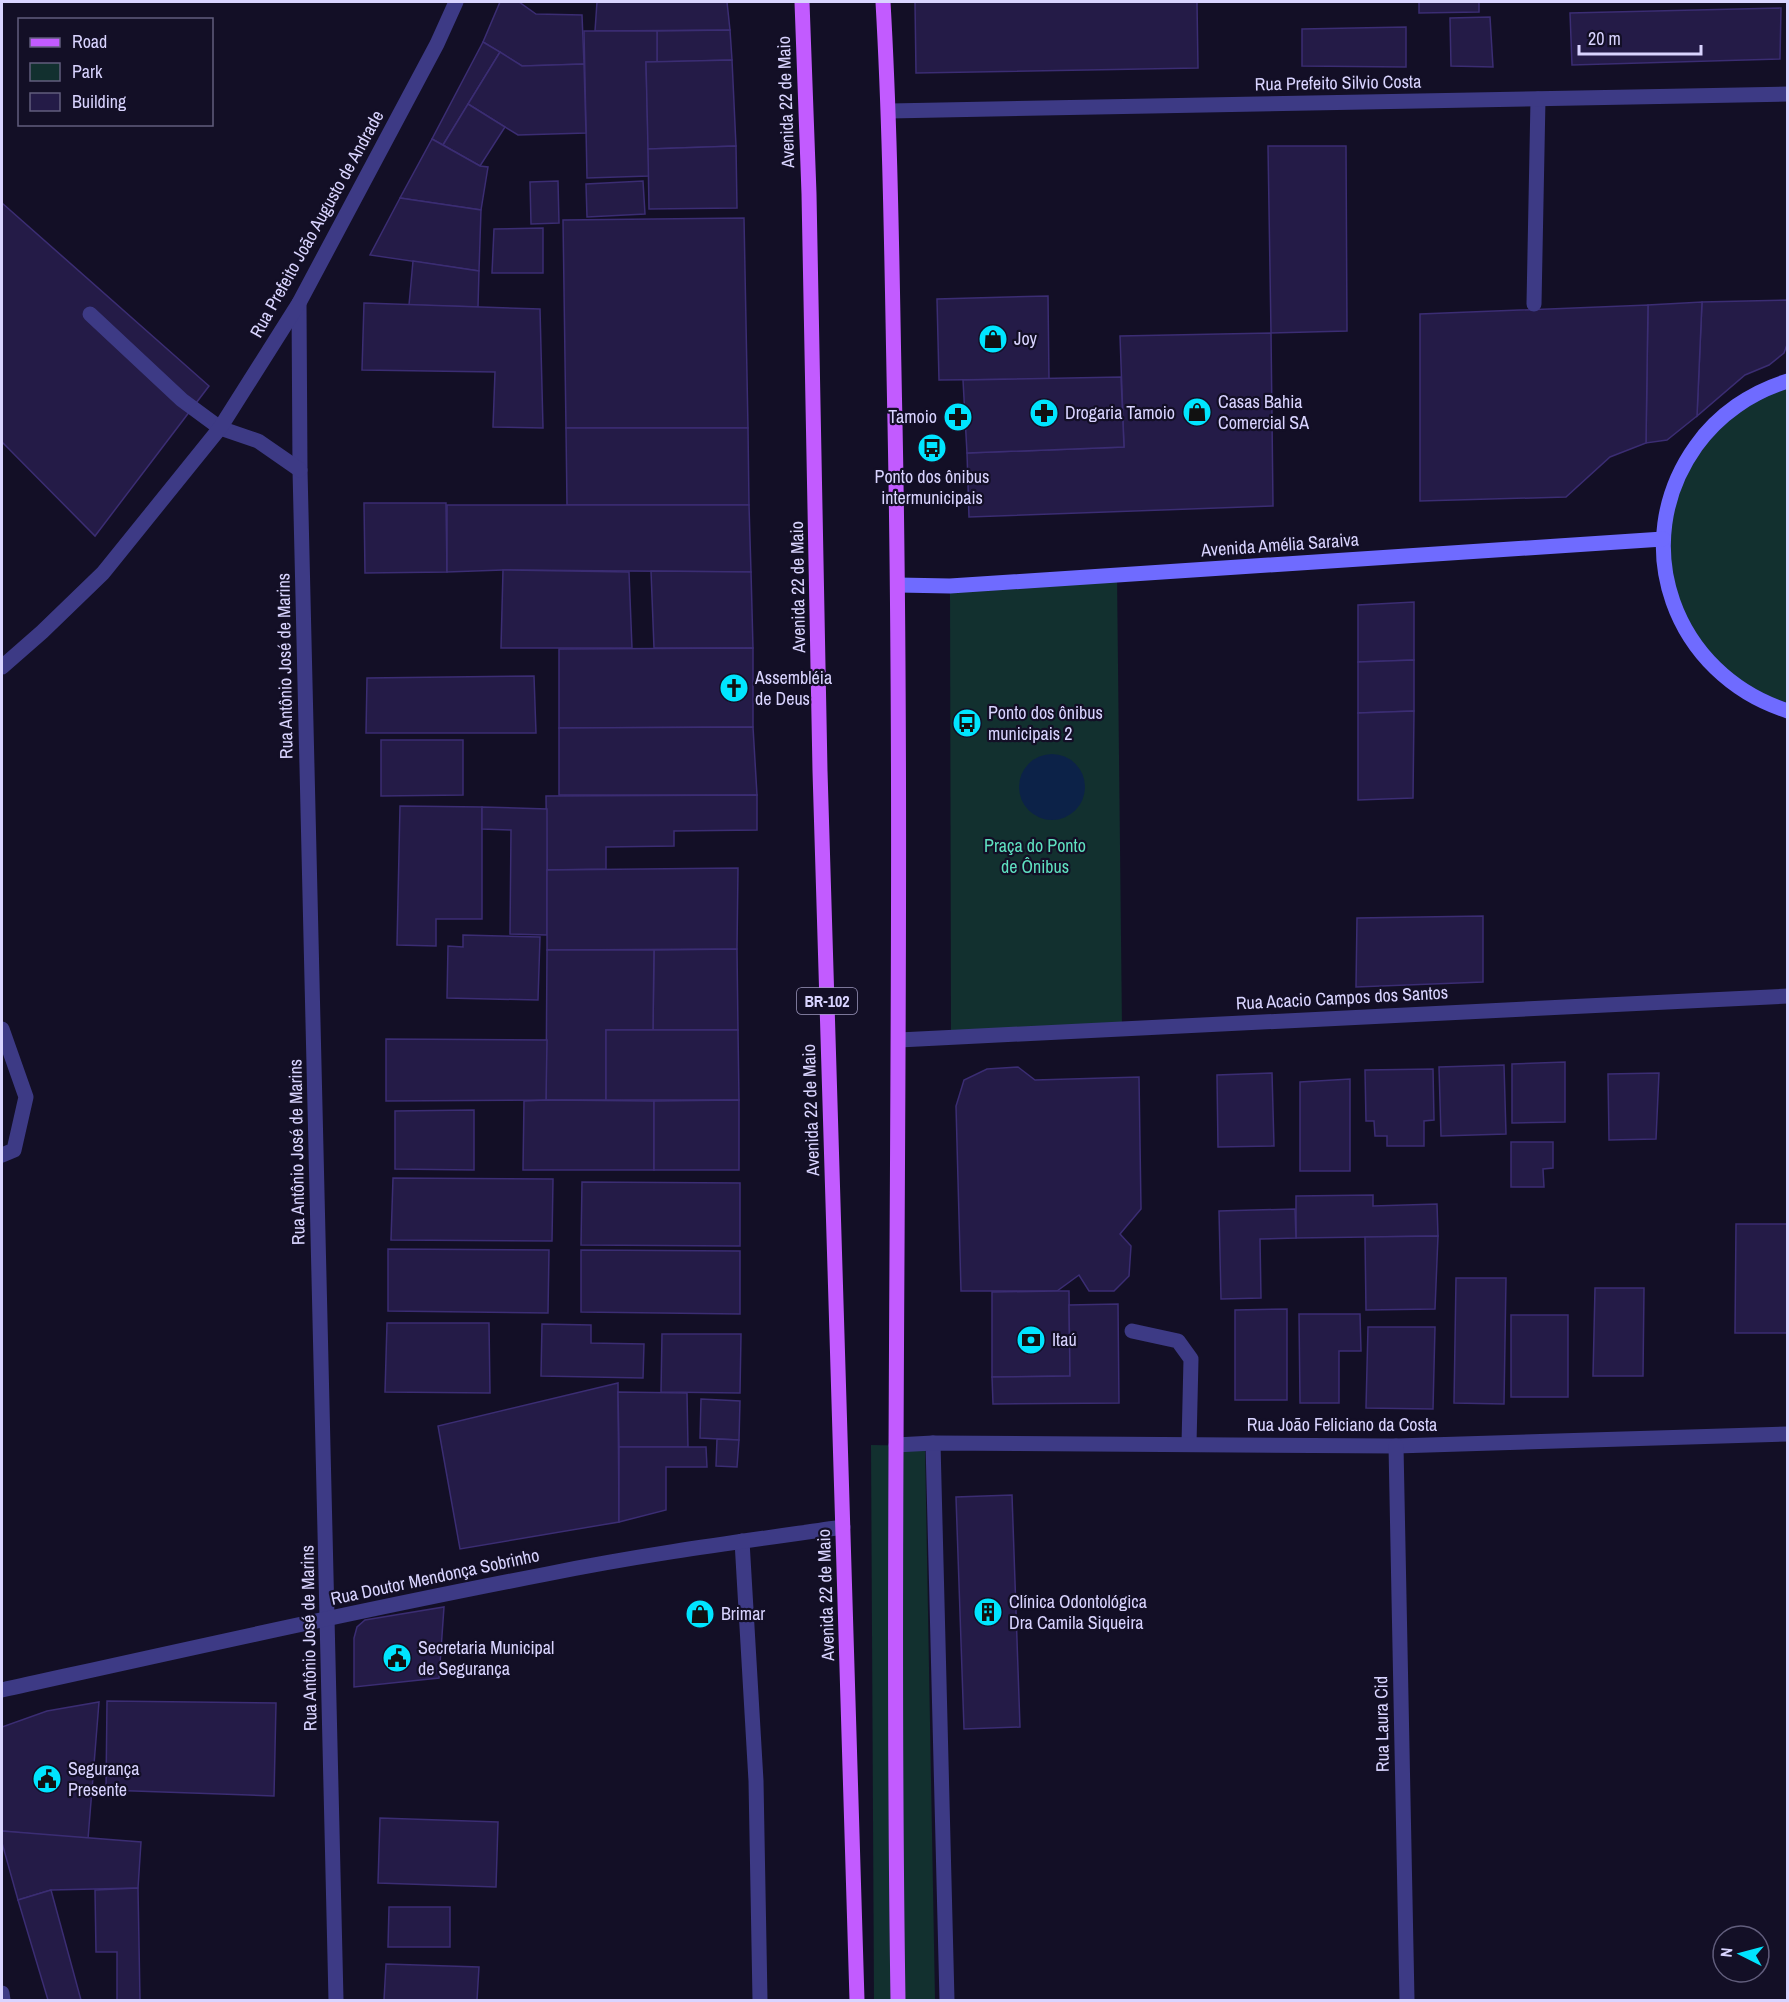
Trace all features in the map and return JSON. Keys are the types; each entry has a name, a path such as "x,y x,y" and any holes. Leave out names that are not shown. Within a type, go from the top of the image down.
{"main road":[{"name":"Avenida 22 de Maio","path":"802,2 810,206 820,771 857,2001"},
{"path":"883,2 889,111 898,585 899,1040 894,1785 898,2001"}],"street":[{"name":"Rua Prefeito João Augusto de Andrade","path":"2,667 103,573 220,428 299,303 438,44 456,2"},
{"name":"Rua Prefeito Silvio Costa","path":"889,111 1788,94"},
{"path":"1534,304 1538,99"},
{"name":"Rua Antônio José de Marins","path":"299,303 300,470 336,2001"},
{"path":"90,314 182,400 220,428 258,441 300,470"},
{"path":"1788,381 1749,397 1725,414 1705,434 1688,457 1675,483 1667,510 1663,539 1666,574 1674,608 1690,639 1712,666 1738,689 1769,705 1788,711"},
{"name":"Avenida Amélia Saraiva","path":"898,585 950,586 1663,539"},
{"name":"Rua Acacio Campos dos Santos","path":"899,1040 1788,996"},
{"path":"2,1029 26,1097 14,1150 2,1155"},
{"path":"1132,1331 1179,1341 1191,1359 1189,1444"},
{"name":"Rua João Feliciano da Costa","path":"896,1445 933,1443 1396,1446 1788,1434"},
{"path":"933,1443 946,2001"},
{"name":"Rua Laura Cid","path":"1396,1446 1407,2001"},
{"name":"Rua Doutor Mendonça Sobrinho","path":"2,1690 549,1573 843,1527"},
{"path":"742,1541 756,1781 760,2001"},
{"path":"2,1993 3,2001"}],"green space":[{"path":"1787,385 1787,706 1725,671 1694,631 1681,604 1673,574 1670,544 1673,513 1681,483 1695,456 1714,431 1731,417"},
{"name":"Praça do Ponto de Ônibus","path":"1117,575 1122,1028 951,1036 950,586"},
{"path":"871,1445 925,1446 935,2000 874,2000"}],"water":[{"path":"1052,754 1065,756 1075,764 1083,774 1085,787 1083,800 1075,810 1065,818 1052,820 1039,818 1029,810 1021,800 1019,787 1021,774 1029,764 1039,756"}],"building":[{"path":"500,2 519,2 536,14 582,15 584,64 522,66 483,42"},
{"path":"597,2 727,2 730,30 595,31"},
{"path":"915,2 1197,2 1198,68 916,73"},
{"path":"1419,2 1479,2 1479,12 1419,13"},
{"path":"1781,8 1780,59 1572,65 1570,13"},
{"path":"1490,17 1493,67 1451,66 1450,18"},
{"path":"1406,27 1406,67 1302,66 1302,29"},
{"path":"730,30 732,60 657,62 657,31"},
{"path":"584,31 657,31 657,62 646,62 649,176 587,178"},
{"path":"483,42 500,52 443,145 432,139"},
{"path":"500,52 522,66 584,64 586,133 518,135 468,104"},
{"path":"732,60 736,146 648,149 646,62"},
{"path":"468,104 505,127 480,166 443,145"},
{"path":"432,139 480,166 488,167 481,210 400,198"},
{"path":"736,146 737,208 649,209 648,149"},
{"path":"1268,146 1346,146 1347,331 1271,333"},
{"path":"558,181 559,223 531,224 530,182"},
{"path":"643,181 645,214 587,217 586,184"},
{"path":"400,198 481,210 479,271 370,255"},
{"path":"2,203 209,386 95,536 2,442"},
{"path":"744,218 748,428 566,428 563,220"},
{"path":"543,228 543,273 492,273 494,229"},
{"path":"413,261 479,271 478,307 409,305"},
{"name":"Joy","path":"1048,296 1049,379 939,380 937,299"},
{"path":"1788,300 1788,342 1784,353 1769,365 1745,375 1697,416 1702,302"},
{"path":"1702,302 1697,416 1667,440 1646,443 1648,305"},
{"path":"364,303 540,309 543,428 493,427 495,372 362,370"},
{"path":"1648,305 1646,443 1610,457 1566,497 1420,501 1420,314"},
{"name":"Casas Bahia Comercial SA","path":"1271,333 1273,506 969,517 967,453 1124,447 1120,336"},
{"name":"Drogaria Tamoio","path":"1121,377 1124,447 967,453 963,380"},
{"path":"566,428 748,428 749,505 567,505"},
{"path":"364,503 446,503 447,572 365,573"},
{"path":"447,505 749,505 751,572 503,570 447,572"},
{"path":"503,570 629,572 632,648 501,648"},
{"path":"651,571 751,572 753,648 654,648"},
{"path":"1414,602 1414,660 1358,662 1358,605"},
{"path":"753,648 753,727 559,728 559,649"},
{"path":"1414,660 1414,711 1358,713 1358,662"},
{"path":"534,676 536,733 366,733 367,678"},
{"path":"1414,711 1413,798 1358,800 1358,713"},
{"path":"753,727 757,795 559,795 559,728"},
{"path":"381,740 463,740 463,795 381,796"},
{"path":"757,795 757,830 674,831 674,846 606,847 606,869 547,870 546,796"},
{"path":"400,806 482,807 482,919 436,919 436,946 397,945"},
{"path":"482,807 547,809 547,935 510,934 511,830 482,829"},
{"path":"738,868 737,949 547,950 547,870"},
{"path":"1483,916 1483,982 1356,987 1357,918"},
{"path":"463,935 540,937 538,1000 447,998 448,946 463,947"},
{"path":"737,949 738,1030 653,1030 654,950"},
{"path":"547,950 654,950 653,1030 606,1030 606,1100 546,1100"},
{"path":"606,1030 738,1030 739,1100 606,1100"},
{"path":"386,1039 547,1040 546,1100 386,1101"},
{"path":"1565,1062 1565,1122 1512,1123 1512,1064"},
{"path":"1504,1065 1506,1134 1441,1136 1439,1067"},
{"path":"1018,1067 1035,1080 1139,1077 1141,1209 1120,1234 1131,1246 1129,1276 1114,1291 1089,1291 1079,1275 1057,1291 961,1291 956,1106 964,1080 987,1069"},
{"path":"1433,1069 1434,1120 1424,1121 1424,1146 1387,1146 1387,1136 1375,1136 1374,1121 1366,1121 1365,1070"},
{"path":"1272,1073 1274,1146 1218,1147 1217,1075"},
{"path":"1659,1073 1656,1139 1609,1140 1608,1074"},
{"path":"1350,1079 1350,1171 1300,1171 1300,1082"},
{"path":"739,1100 739,1170 654,1170 654,1101"},
{"path":"524,1101 654,1101 654,1170 523,1170"},
{"path":"474,1110 474,1170 395,1169 395,1111"},
{"path":"1511,1142 1553,1142 1553,1168 1543,1169 1544,1187 1511,1187"},
{"path":"393,1178 553,1179 552,1241 391,1240"},
{"path":"582,1182 740,1183 740,1246 581,1245"},
{"path":"1373,1195 1373,1206 1437,1204 1438,1236 1296,1238 1296,1196"},
{"path":"1295,1209 1296,1238 1260,1239 1261,1298 1221,1299 1219,1211"},
{"path":"1736,1224 1788,1224 1788,1333 1735,1333"},
{"path":"1438,1236 1435,1309 1366,1310 1365,1237"},
{"path":"388,1249 549,1250 548,1313 388,1311"},
{"path":"581,1250 740,1251 740,1314 581,1312"},
{"path":"1456,1278 1506,1278 1504,1404 1454,1403"},
{"path":"1595,1288 1644,1288 1643,1376 1593,1376"},
{"name":"Itaú","path":"1069,1291 1070,1376 992,1377 992,1292"},
{"path":"1118,1304 1119,1403 993,1404 992,1377 1070,1376 1069,1305"},
{"path":"1287,1309 1287,1400 1235,1400 1235,1310"},
{"path":"1299,1314 1360,1314 1361,1351 1339,1351 1339,1403 1300,1403"},
{"path":"1511,1315 1568,1315 1568,1397 1511,1397"},
{"path":"387,1323 489,1323 490,1393 385,1392"},
{"path":"542,1324 591,1325 591,1343 644,1344 643,1378 541,1376"},
{"path":"1368,1327 1435,1327 1433,1409 1366,1408"},
{"path":"662,1334 741,1334 740,1393 661,1392"},
{"path":"618,1383 619,1522 460,1549 438,1426"},
{"path":"618,1392 687,1393 688,1447 619,1447"},
{"path":"701,1399 740,1401 739,1440 700,1438"},
{"path":"717,1439 739,1440 737,1467 716,1466"},
{"path":"619,1447 706,1447 707,1467 666,1467 666,1510 619,1522"},
{"name":"Clínica Odontológica Dra Camila Siqueira","path":"1012,1495 1020,1727 964,1729 956,1497"},
{"name":"Secretaria Municipal de Segurança","path":"444,1607 439,1678 354,1687 354,1638 357,1627 365,1620"},
{"path":"107,1701 276,1703 274,1796 106,1790"},
{"name":"Segurança Presente","path":"99,1702 88,1839 2,1831 2,1727 47,1711"},
{"path":"380,1818 498,1822 496,1887 378,1883"},
{"path":"2,1831 141,1842 138,1888 51,1890 18,1900 2,1843"},
{"path":"138,1888 140,2000 117,2000 117,1952 96,1952 95,1890"},
{"path":"51,1890 81,2000 48,2000 18,1900"},
{"path":"389,1907 450,1907 450,1947 388,1947"},
{"path":"386,1964 479,1967 477,2000 384,2000"}],"place":[{"name":"Joy","path":"993,339"},
{"name":"Casas Bahia Comercial SA","path":"1197,412"},
{"name":"Drogaria Tamoio","path":"1044,413"},
{"name":"Tamoio","path":"958,417"},
{"name":"Ponto dos ônibus intermunicipais","path":"932,448"},
{"name":"Assembléia de Deus","path":"734,688"},
{"name":"Ponto dos ônibus municipais 2","path":"967,723"},
{"name":"Itaú","path":"1031,1340"},
{"name":"Clínica Odontológica Dra Camila Siqueira","path":"988,1612"},
{"name":"Brimar","path":"700,1614"},
{"name":"Secretaria Municipal de Segurança","path":"397,1658"},
{"name":"Segurança Presente","path":"47,1779"}]}
